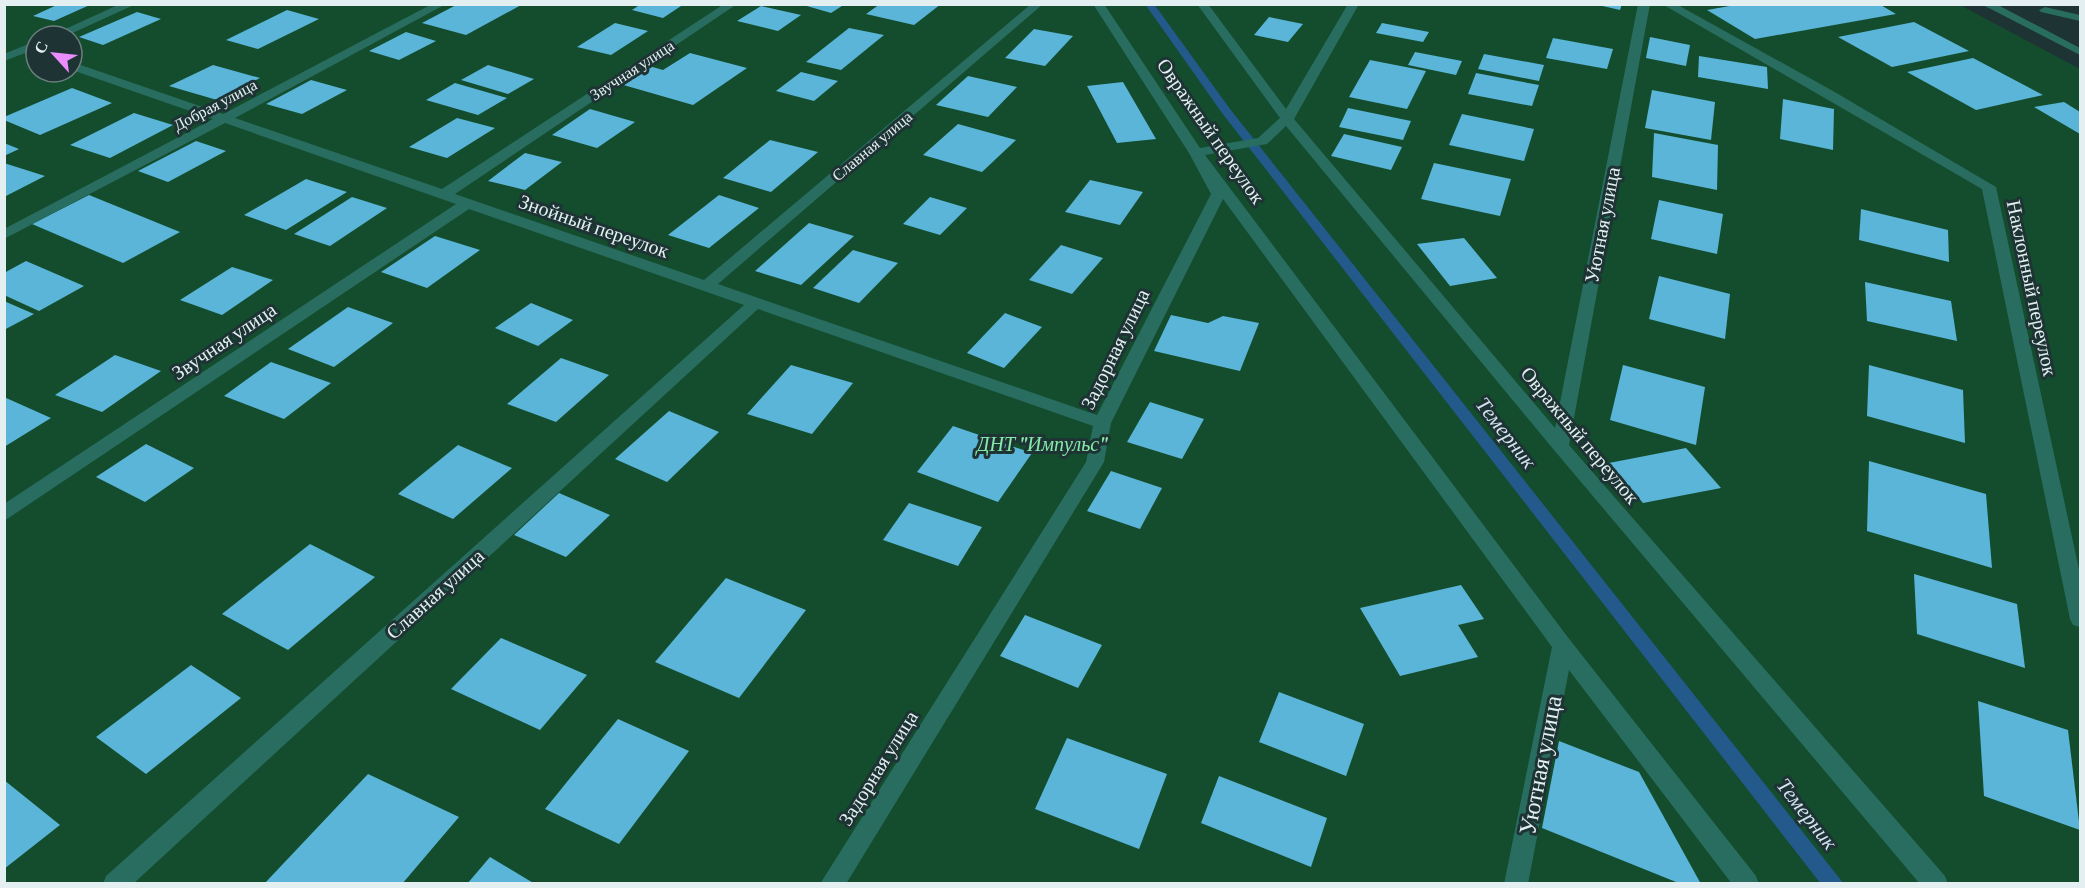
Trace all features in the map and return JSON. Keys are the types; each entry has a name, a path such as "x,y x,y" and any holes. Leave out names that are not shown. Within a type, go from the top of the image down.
{"street":[{"path":"84,24 131,4"},
{"name":"Добрая улица","path":"4,235 441,4"},
{"name":"Звучная улица","path":"443,195 732,4"},
{"name":"Славная улица","path":"705,287 1038,4"},
{"name":"Овражный переулок","path":"1098,4 1196,153 1563,646 1747,884"},
{"name":"Овражный переулок","path":"1202,4 1287,118 1560,446 1936,884"},
{"path":"1196,153 1262,141 1287,118 1354,4"},
{"name":"Уютная улица","path":"1560,446 1644,4"},
{"name":"Наклонный переулок","path":"1667,4 1989,187 2080,620"},
{"path":"1986,4 2080,52"},
{"path":"2025,25 2043,15 2046,7 2080,18"},
{"path":"4,43 24,50"},
{"path":"4,58 24,53"},
{"name":"Знойный переулок","path":"84,70 1102,423"},
{"name":"Задорная улица","path":"832,884 1095,462 1102,423 1218,194 1196,153"},
{"name":"Звучная улица","path":"4,514 466,204"},
{"name":"Славная улица","path":"115,884 754,304"},
{"name":"Уютная улица","path":"1516,884 1563,646"}],"green space":[{"name":"ДНТ \"Импульс\"","path":"1958,4 2080,69 2080,883 5,884 5,5"}],"building":[{"path":"59,4 92,4 54,21 33,16"},
{"path":"458,4 523,4 466,35 422,23"},
{"path":"641,4 684,4 663,18 632,10"},
{"path":"800,4 845,4 831,13"},
{"path":"880,4 941,4 914,25 866,14"},
{"path":"1594,4 1622,4 1620,10"},
{"path":"1741,4 1879,4 1896,14 1755,39 1707,10"},
{"path":"761,6 801,15 778,31 737,21"},
{"path":"287,10 319,19 258,49 226,40"},
{"path":"137,12 161,19 103,45 84,39 84,35"},
{"path":"1269,17 1303,24 1288,42 1254,35"},
{"path":"1914,22 1969,51 1892,67 1838,37"},
{"path":"615,23 648,31 611,55 577,47"},
{"path":"1382,23 1429,32 1423,42 1376,33"},
{"path":"849,28 884,35 841,70 806,62"},
{"path":"1034,29 1073,36 1045,66 1005,58"},
{"path":"406,32 436,41 399,60 369,51"},
{"path":"1650,37 1690,45 1686,66 1646,58"},
{"path":"1553,38 1613,49 1607,69 1546,58"},
{"path":"1415,52 1462,61 1456,75 1408,65"},
{"path":"690,53 747,68 693,105 620,84 649,66 663,70"},
{"path":"1484,54 1544,65 1539,81 1478,69"},
{"path":"1699,56 1767,67 1768,89 1698,77"},
{"path":"1973,58 2043,95 1976,110 1907,72"},
{"path":"1370,60 1426,71 1407,109 1349,97"},
{"path":"213,65 260,78 217,100 169,86"},
{"path":"488,65 534,79 508,94 461,80"},
{"path":"801,72 838,81 814,101 776,91"},
{"path":"1476,73 1539,85 1532,106 1468,94"},
{"path":"968,76 1017,87 988,117 936,105"},
{"path":"311,80 347,90 302,114 266,104"},
{"path":"1123,82 1156,139 1117,143 1087,86"},
{"path":"455,83 507,98 478,115 426,100"},
{"path":"72,88 112,103 40,135 4,120 4,117"},
{"path":"1652,90 1715,102 1711,140 1645,128"},
{"path":"1783,99 1834,109 1833,150 1780,139"},
{"path":"2064,102 2080,112 2080,134 2034,107"},
{"path":"1348,108 1411,121 1403,140 1339,127"},
{"path":"590,109 635,122 597,148 552,135"},
{"path":"134,113 173,125 110,158 70,145"},
{"path":"1462,114 1534,129 1524,161 1449,145"},
{"path":"457,118 495,128 447,158 409,147"},
{"path":"958,124 1016,140 982,172 923,155"},
{"path":"1654,133 1718,145 1717,190 1652,177"},
{"path":"1344,134 1402,147 1391,170 1331,156"},
{"path":"770,140 818,152 771,192 723,178"},
{"path":"196,141 226,151 168,182 138,171"},
{"path":"4,143 19,149 4,156"},
{"path":"525,153 562,162 525,190 488,181"},
{"path":"4,163 45,176 4,197"},
{"path":"1434,163 1511,179 1500,216 1421,199"},
{"path":"306,179 347,192 286,230 244,215"},
{"path":"1090,180 1143,192 1120,225 1065,212"},
{"path":"89,195 180,232 123,263 32,224"},
{"path":"719,195 759,208 709,248 668,235"},
{"path":"352,197 387,208 330,246 294,234"},
{"path":"930,197 967,208 940,235 903,224"},
{"path":"1659,200 1723,214 1717,254 1651,239"},
{"path":"1861,209 1948,230 1949,262 1859,240"},
{"path":"809,223 854,236 801,285 755,271"},
{"path":"435,236 480,250 427,288 381,272"},
{"path":"1464,238 1497,278 1450,286 1417,244"},
{"path":"1061,245 1103,258 1072,294 1029,280"},
{"path":"853,250 898,263 859,303 813,288"},
{"path":"26,261 84,286 39,311 4,295 4,273"},
{"path":"232,267 273,280 222,315 180,300"},
{"path":"1659,276 1730,294 1725,339 1649,319"},
{"path":"1865,282 1951,301 1957,341 1867,321"},
{"path":"4,301 34,314 4,330"},
{"path":"531,303 573,320 538,346 495,328"},
{"path":"348,307 393,323 334,367 288,349"},
{"path":"1005,313 1042,327 1004,368 967,353"},
{"path":"1171,315 1208,323 1223,316 1259,323 1240,371 1154,351"},
{"path":"115,355 161,371 102,412 55,395"},
{"path":"561,358 609,375 556,422 507,404"},
{"path":"271,362 331,383 284,419 224,396"},
{"path":"791,365 853,383 812,434 747,414"},
{"path":"1623,365 1705,387 1696,445 1610,420"},
{"path":"1869,365 1963,390 1965,443 1867,416"},
{"path":"4,397 51,418 4,447"},
{"path":"1150,402 1204,419 1182,459 1127,442"},
{"path":"669,411 719,432 667,482 615,459"},
{"path":"953,426 1032,453 998,502 917,472"},
{"path":"146,444 194,468 145,502 96,477"},
{"path":"458,445 512,468 453,519 398,494"},
{"path":"1686,448 1721,488 1643,503 1609,463"},
{"path":"1869,461 1986,494 1992,568 1867,531"},
{"path":"1111,471 1162,488 1140,529 1087,511"},
{"path":"559,493 610,515 566,557 514,535"},
{"path":"909,503 982,527 958,566 883,540"},
{"path":"310,544 375,577 288,650 222,614"},
{"path":"1914,574 2017,604 2025,668 1917,634"},
{"path":"726,578 806,610 739,698 655,662"},
{"path":"1461,585 1484,619 1458,625 1478,657 1400,676 1360,608"},
{"path":"1025,615 1102,645 1078,688 1000,656"},
{"path":"501,638 587,675 540,730 451,689"},
{"path":"191,665 241,698 146,774 96,737"},
{"path":"1279,692 1364,724 1346,776 1259,742"},
{"path":"1978,701 2068,730 2080,830 1984,796"},
{"path":"618,719 689,751 619,844 545,809"},
{"path":"1067,738 1167,774 1139,849 1035,809"},
{"path":"1559,741 1639,772 1701,884 1681,884 1542,828"},
{"path":"368,774 459,817 402,884 264,884"},
{"path":"1219,776 1327,818 1311,867 1201,823"},
{"path":"4,780 60,825 4,869"},
{"path":"490,857 535,884 467,884"}],"waterway":[{"name":"Темерник","path":"1149,4 1226,111 1834,884"}]}
